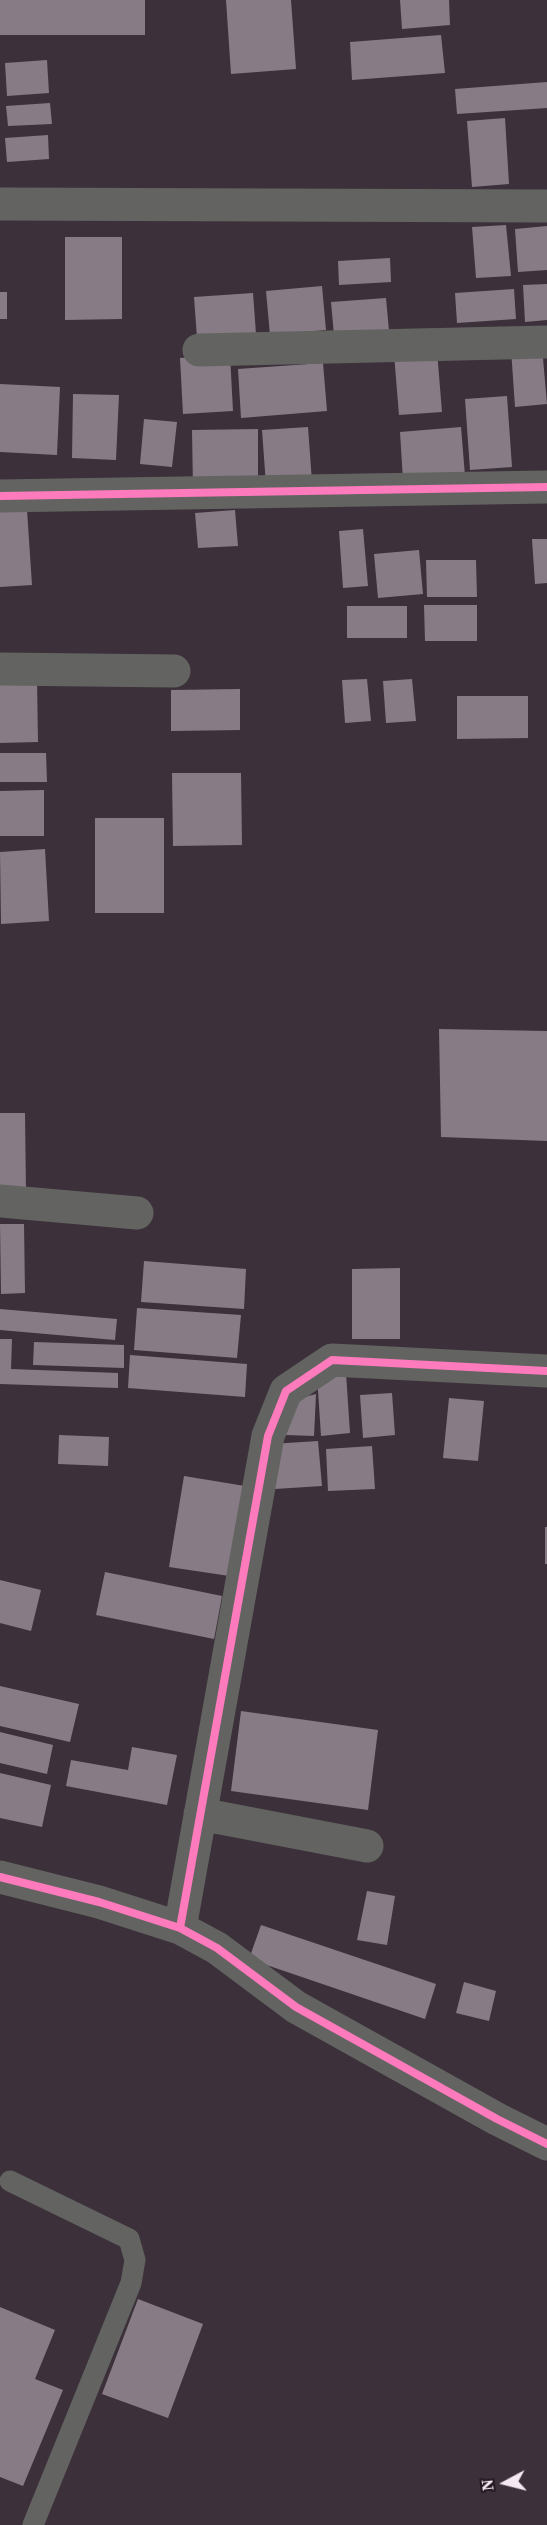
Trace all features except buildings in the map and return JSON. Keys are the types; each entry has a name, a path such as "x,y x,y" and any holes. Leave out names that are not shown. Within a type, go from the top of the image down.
{"street":[{"path":"0,204 547,206"},
{"path":"199,350 547,342"},
{"path":"0,496 547,487"},
{"path":"0,669 174,671"},
{"path":"0,1201 137,1213"},
{"path":"180,1928 268,1436 286,1391 332,1360 547,1371"},
{"path":"200,1814 367,1846"},
{"path":"0,1877 99,1902 180,1928 217,1948 296,2007 497,2119 547,2144"}],"lane":[{"path":"10,2181 129,2239 135,2260 131,2283 33,2525"}],"cycle path":[{"path":"0,496 547,487"},
{"path":"180,1928 268,1436 286,1391 332,1360 547,1371"},
{"path":"0,1877 99,1902 180,1928 217,1948 296,2007 497,2119 547,2144"}]}
